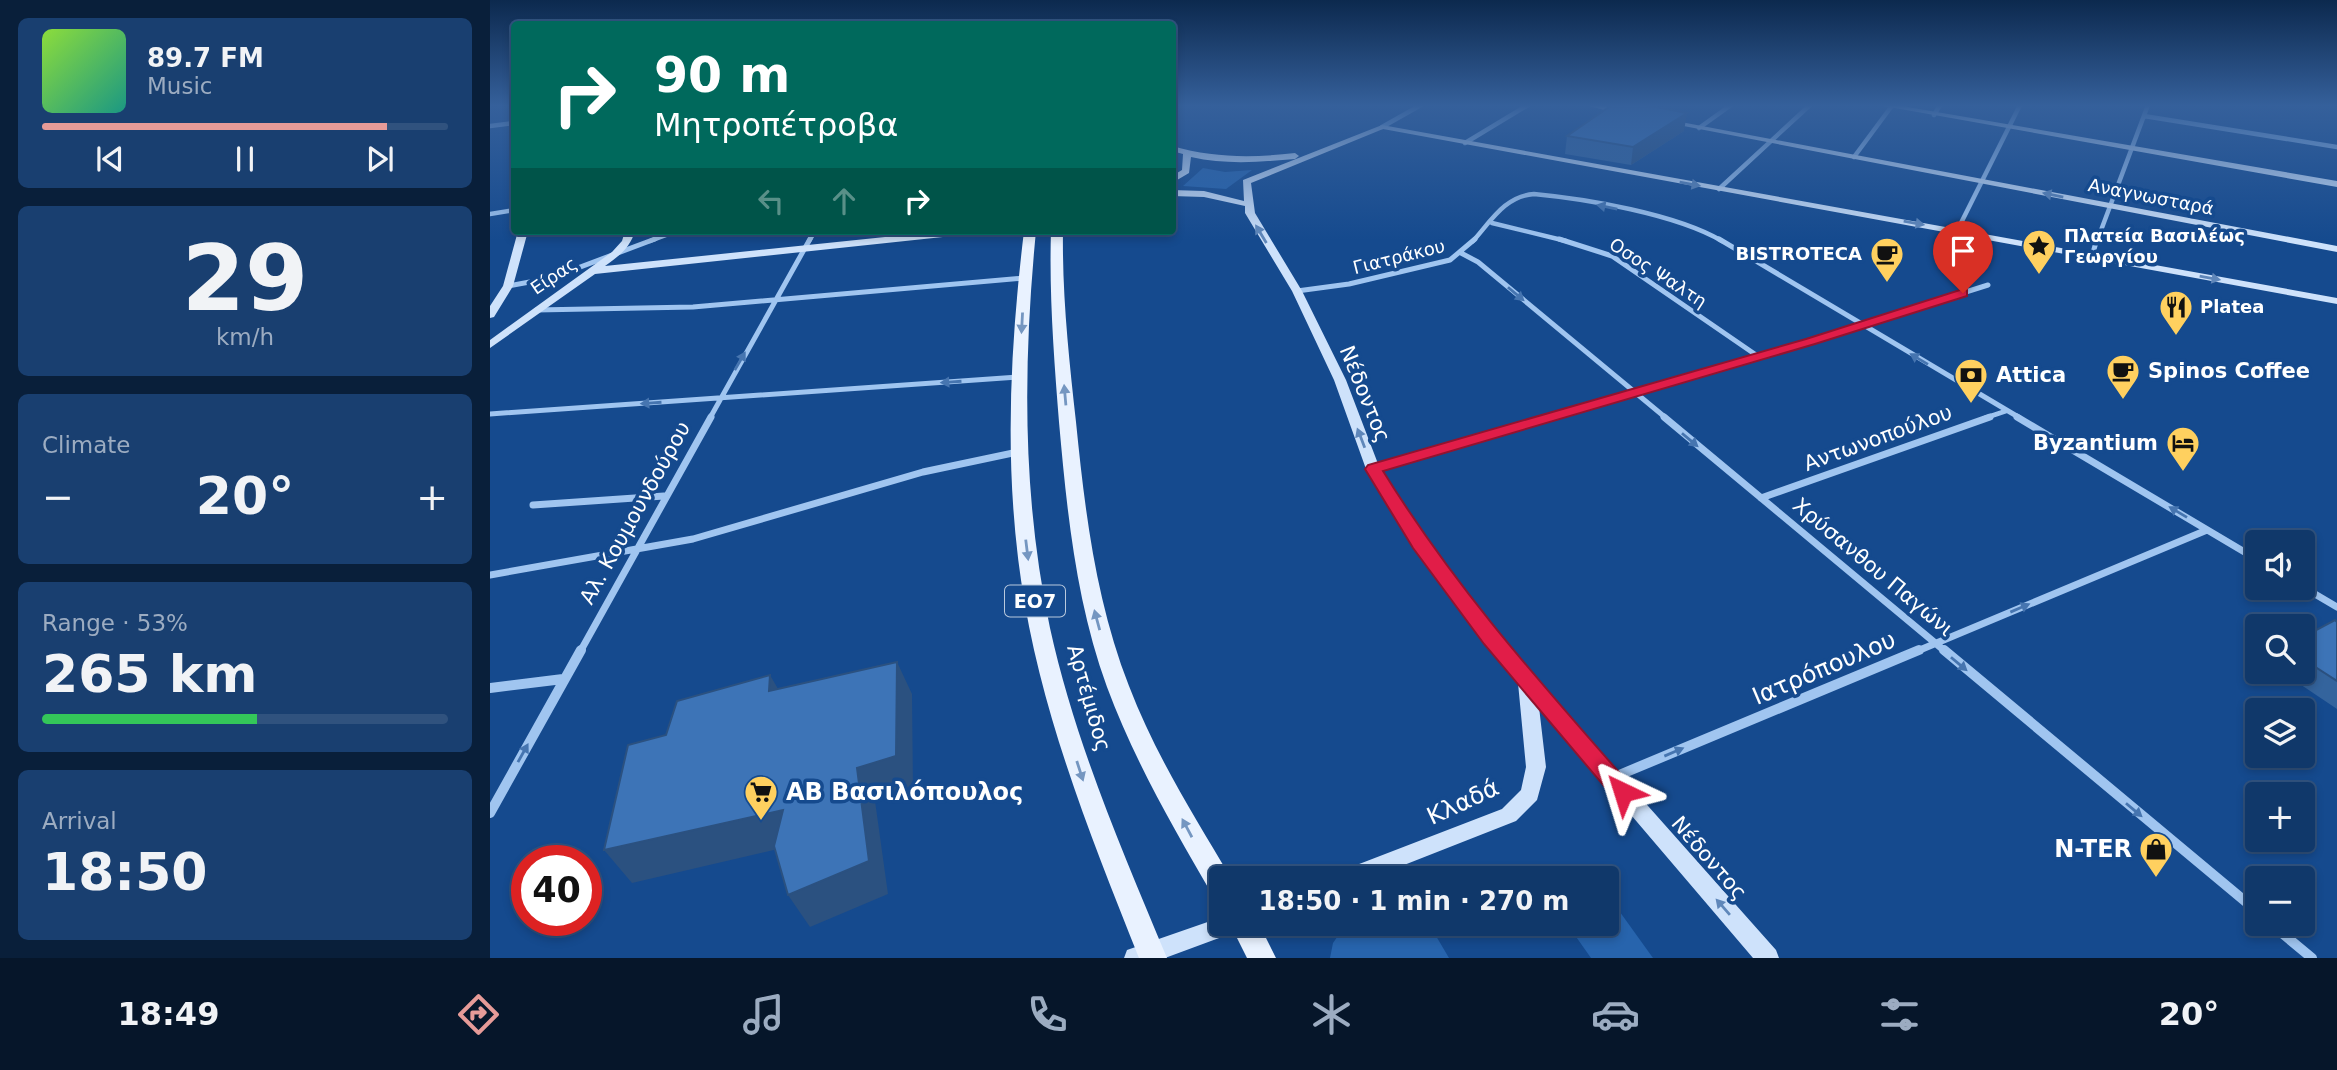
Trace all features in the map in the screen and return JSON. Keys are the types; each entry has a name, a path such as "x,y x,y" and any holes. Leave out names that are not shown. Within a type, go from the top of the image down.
{"main road":[{"name":"Αρτέμιδος","path":"1029,235 1024,278 1018,452 1031,581 1057,693 1101,833 1146,956"},
{"name":"Αρτέμιδος","path":"1057,235 1061,352 1077,516 1088,584 1118,685 1191,836 1209,866"},
{"path":"1250,936 1262,958"}],"street":[{"path":"1176,150 1187,154 1247,160 1324,153"},
{"path":"1176,193 1204,194 1247,205 1246,182 1331,150"},
{"path":"1502,150 2337,301"},
{"path":"1719,189 1762,150"},
{"name":"Αναγνωσταρά","path":"1814,150 2337,249"},
{"path":"1854,157 1859,150"},
{"path":"1957,231 1998,150"},
{"path":"2092,256 2108,205 2132,150"},
{"path":"2136,150 2337,184"},
{"path":"1176,177 1186,171 1187,154"},
{"name":"Γιατράκου","path":"1297,291 1371,279 1444,262 1461,253 1514,200 1526,193 1619,210 1704,231 1862,326"},
{"name":"Νέδοντος","path":"1247,205 1297,291 1340,380 1373,469 1419,544 1527,681 1768,958"},
{"path":"490,215 511,212"},
{"name":"Οσος Ψαλτη","path":"1492,223 1591,247 1612,256 1759,357"},
{"path":"490,315 495,301 508,286 522,235"},
{"name":"Είρας","path":"490,345 616,254 627,242 629,235"},
{"path":"508,286 548,279 666,235"},
{"name":"Αλ. Κουμουνδούρου","path":"490,813 664,496 813,235"},
{"path":"592,271 936,235"},
{"name":"Χρύσανθου Παγώνι","path":"1461,253 1478,262 2245,901"},
{"path":"535,310 676,308 1024,278"},
{"path":"1373,469 1759,357 1988,285"},
{"path":"1862,326 2245,552"},
{"path":"490,414 1020,377"},
{"name":"Αντωνοπούλου","path":"1761,498 2006,411"},
{"path":"490,575 634,552 731,530 923,472 1018,452"},
{"path":"533,505 664,496"},
{"name":"Ιατρόπουλου","path":"1611,778 2207,530"},
{"path":"2315,594 2337,607"},
{"path":"490,688 563,679"},
{"name":"Κλαδά","path":"1379,866 1509,815 1530,794 1536,767 1527,681"},
{"path":"1146,956 1209,932"},
{"path":"2285,936 2312,958"}],"shaded area":[{"path":"1203,168 1225,172 1252,170 1226,189 1183,186"},
{"path":"1619,911 1653,958 1591,958 1575,936 1619,936"},
{"path":"1338,936 1436,936 1449,958 1330,958 1333,943"}],"building":[{"path":"2335,620 2337,622 2337,681 2315,667 2315,631"},
{"name":"ΑΒ Βασιλόπουλος","path":"897,662 896,756 857,768 869,861 788,895 774,846 783,810 604,850 628,745 666,735 677,701 770,675 769,691"}],"place":[{"name":"Πλατεία Βασιλέως Γεωργίου","path":"2039,276"},
{"name":"BISTROTECA","path":"1887,284"},
{"name":"Platea","path":"2176,337"},
{"name":"Spinos Coffee","path":"2123,401"},
{"name":"Attica","path":"1971,405"},
{"name":"Byzantium","path":"2183,473"},
{"name":"ΑΒ Βασιλόπουλος","path":"761,822"},
{"name":"N-TER","path":"2156,879"}],"route":[{"path":"1623,792 1491,639 1419,544 1373,469 1811,342 1963,293"}]}
